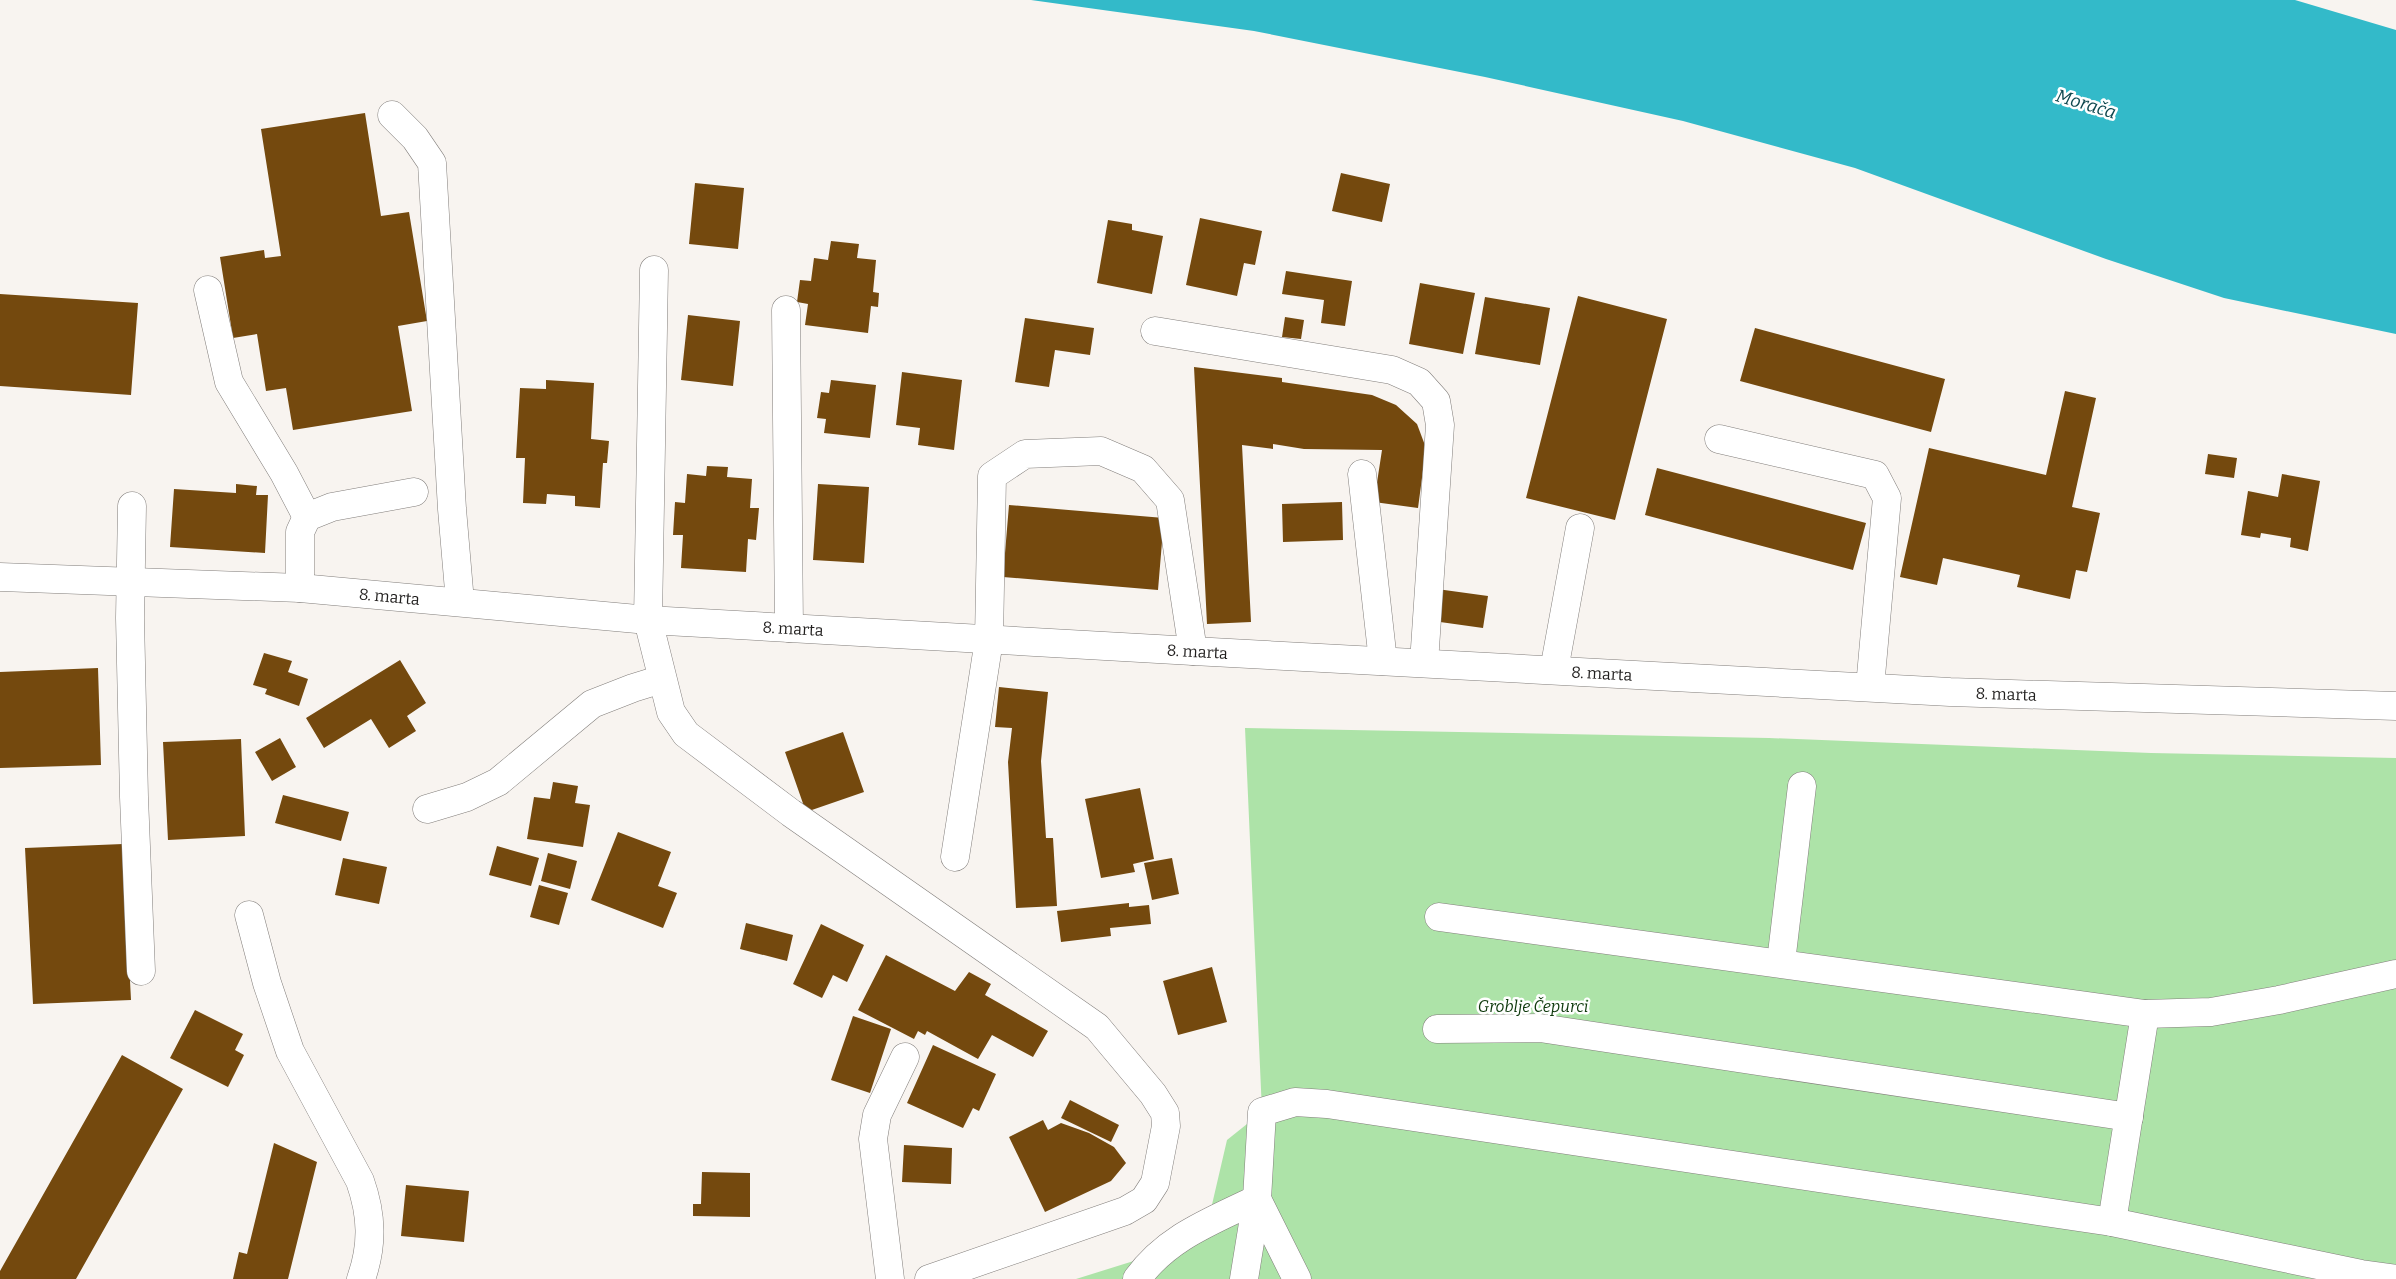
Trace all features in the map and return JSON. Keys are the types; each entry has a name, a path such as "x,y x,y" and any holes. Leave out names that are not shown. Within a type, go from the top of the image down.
{"street":[{"path":"392,115 415,138 432,163 452,509 460,602"},
{"path":"654,270 648,620 671,712 686,734 791,813 1097,1027 1152,1094 1164,1113 1166,1126 1155,1182 1144,1200 1125,1211 929,1279"},
{"path":"208,290 229,382 284,472 307,517"},
{"path":"786,310 789,628"},
{"path":"1155,331 1392,370 1419,382 1436,401 1440,425 1424,663"},
{"path":"1719,439 1875,475 1887,498 1870,687"},
{"path":"955,857 989,640 992,476 1025,454 1101,451 1143,469 1170,500 1193,651"},
{"path":"1362,474 1383,661"},
{"path":"300,588 300,532 307,517 332,507 414,492"},
{"path":"132,506 131,582 134,796 141,971"},
{"path":"1554,670 1580,528"},
{"name":"8. marta","path":"0,577 300,588 648,620 1193,651 1870,687 2396,706"},
{"path":"427,809 468,797 498,782 592,704 662,679"},
{"path":"1781,962 1802,786"},
{"path":"249,915 267,982 290,1051 356,1173 368,1203 370,1245 361,1279"},
{"path":"1439,916 2145,1014 2211,1012 2279,1000 2396,974"},
{"path":"2112,1222 2145,1014"},
{"path":"1437,1029 1540,1028 2129,1117"},
{"path":"890,1279 872,1139 877,1115 905,1057"},
{"path":"1244,1279 1257,1199 1262,1112 1295,1102 1336,1106 2112,1222 2361,1274 2396,1279"},
{"path":"1137,1279 1148,1264 1166,1247 1189,1232 1257,1199"},
{"path":"1257,1199 1297,1279"}],"green space":[{"name":"Groblje Čepurci","path":"1245,728 1769,738 2151,753 2396,758 2396,1279 1076,1279 1204,1239 1227,1140 1262,1112"}],"water":[{"name":"Morača","path":"1031,0 2295,0 2396,30 2396,334 2224,298 2106,259 1855,168 1683,121 1485,77 1254,31"}],"building":[{"path":"365,113 381,216 409,212 427,321 398,326 412,411 293,430 286,388 266,391 257,334 233,338 220,257 264,250 265,258 281,256 261,129"},
{"path":"1341,173 1390,184 1382,222 1332,211"},
{"path":"695,183 744,188 738,249 689,244"},
{"path":"1200,218 1262,231 1255,265 1244,263 1237,296 1186,285"},
{"path":"1108,220 1132,224 1132,230 1163,236 1152,294 1097,283"},
{"path":"831,241 859,244 857,258 876,260 873,292 879,293 878,307 871,306 868,333 805,325 808,304 797,302 800,280 811,281 814,258 828,260"},
{"path":"1286,271 1352,281 1345,326 1321,323 1324,300 1282,294"},
{"path":"1420,283 1475,293 1463,354 1409,344"},
{"path":"0,294 138,303 131,395 0,386"},
{"path":"1578,296 1667,319 1615,520 1526,498"},
{"path":"1485,297 1550,308 1540,365 1475,354"},
{"path":"688,315 740,321 733,386 681,380"},
{"path":"1285,317 1304,320 1301,339 1282,337"},
{"path":"1025,318 1094,328 1090,355 1055,350 1049,387 1015,382"},
{"path":"1755,328 1945,379 1931,432 1740,381"},
{"path":"1194,367 1282,378 1282,382 1372,395 1396,405 1417,424 1426,448 1418,508 1374,502 1382,450 1304,449 1273,444 1273,449 1242,445 1251,622 1207,624"},
{"path":"902,372 962,380 954,450 918,445 920,428 896,425"},
{"path":"546,380 594,383 591,439 609,441 607,463 603,463 600,508 575,506 575,496 547,494 546,504 523,503 525,458 516,458 520,388 546,389"},
{"path":"831,380 876,385 870,438 824,433 826,419 817,418 821,392 829,393"},
{"path":"2065,391 2096,398 2072,507 2100,513 2087,572 2076,570 2070,599 2017,587 2020,575 1943,558 1937,585 1900,577 1929,448 2046,475"},
{"path":"2208,454 2237,458 2234,478 2205,474"},
{"path":"707,466 728,467 727,477 752,479 750,508 759,508 756,540 748,539 746,572 681,568 683,535 673,535 675,502 685,503 687,474 706,476"},
{"path":"1657,468 1866,523 1853,570 1645,515"},
{"path":"2282,474 2320,481 2308,551 2290,547 2291,538 2261,533 2260,538 2241,535 2248,491 2278,497"},
{"path":"236,484 257,486 256,495 268,495 265,553 170,547 174,489 236,493"},
{"path":"818,484 869,487 864,563 813,560"},
{"path":"1342,502 1343,540 1283,542 1282,504"},
{"path":"1009,505 1164,518 1158,590 1003,577"},
{"path":"1437,589 1488,596 1483,628 1433,621"},
{"path":"264,653 292,661 288,672 308,679 299,706 265,694 267,689 253,685"},
{"path":"400,660 426,703 407,716 416,731 389,748 371,719 324,748 306,718"},
{"path":"98,668 101,765 0,768 0,672"},
{"path":"999,687 1048,692 1041,761 1046,838 1053,838 1057,906 1016,908 1008,762 1012,728 995,727"},
{"path":"843,732 864,792 806,812 785,752"},
{"path":"280,738 296,767 272,781 255,752"},
{"path":"241,739 245,836 168,840 163,742"},
{"path":"553,782 578,786 575,803 590,805 583,847 527,839 534,797 550,799"},
{"path":"1140,788 1154,859 1133,864 1135,872 1101,878 1085,799"},
{"path":"283,795 349,812 341,841 275,823"},
{"path":"618,832 671,852 658,886 677,893 663,928 591,900"},
{"path":"123,844 131,1000 33,1004 25,848"},
{"path":"497,846 539,858 531,886 489,875"},
{"path":"548,853 577,861 570,889 541,881"},
{"path":"343,858 387,867 379,904 335,895"},
{"path":"1172,858 1179,894 1152,900 1144,863"},
{"path":"539,885 568,893 559,925 530,917"},
{"path":"1129,903 1129,907 1149,905 1151,924 1110,928 1111,936 1061,942 1057,911"},
{"path":"746,923 793,935 787,961 740,949"},
{"path":"821,924 864,945 847,982 833,975 822,998 793,984"},
{"path":"886,955 955,991 969,972 991,984 985,995 1048,1031 1033,1057 992,1035 978,1059 927,1031 925,1035 918,1031 914,1039 858,1010"},
{"path":"1212,967 1227,1022 1178,1035 1163,981"},
{"path":"195,1010 243,1034 235,1050 244,1055 228,1087 170,1058"},
{"path":"853,1016 891,1029 870,1093 831,1080"},
{"path":"933,1045 996,1074 979,1111 973,1108 963,1128 907,1103"},
{"path":"122,1055 183,1089 76,1279 0,1279 0,1271"},
{"path":"1070,1100 1119,1125 1111,1142 1061,1118"},
{"path":"1043,1120 1048,1130 1061,1123 1089,1133 1114,1147 1126,1163 1111,1181 1045,1212 1009,1137"},
{"path":"274,1143 317,1162 288,1279 233,1279 239,1252 247,1254"},
{"path":"904,1145 952,1148 951,1184 902,1182"},
{"path":"702,1172 750,1173 750,1217 693,1216 693,1204 701,1204"},
{"path":"406,1185 469,1191 464,1242 401,1236"}]}
